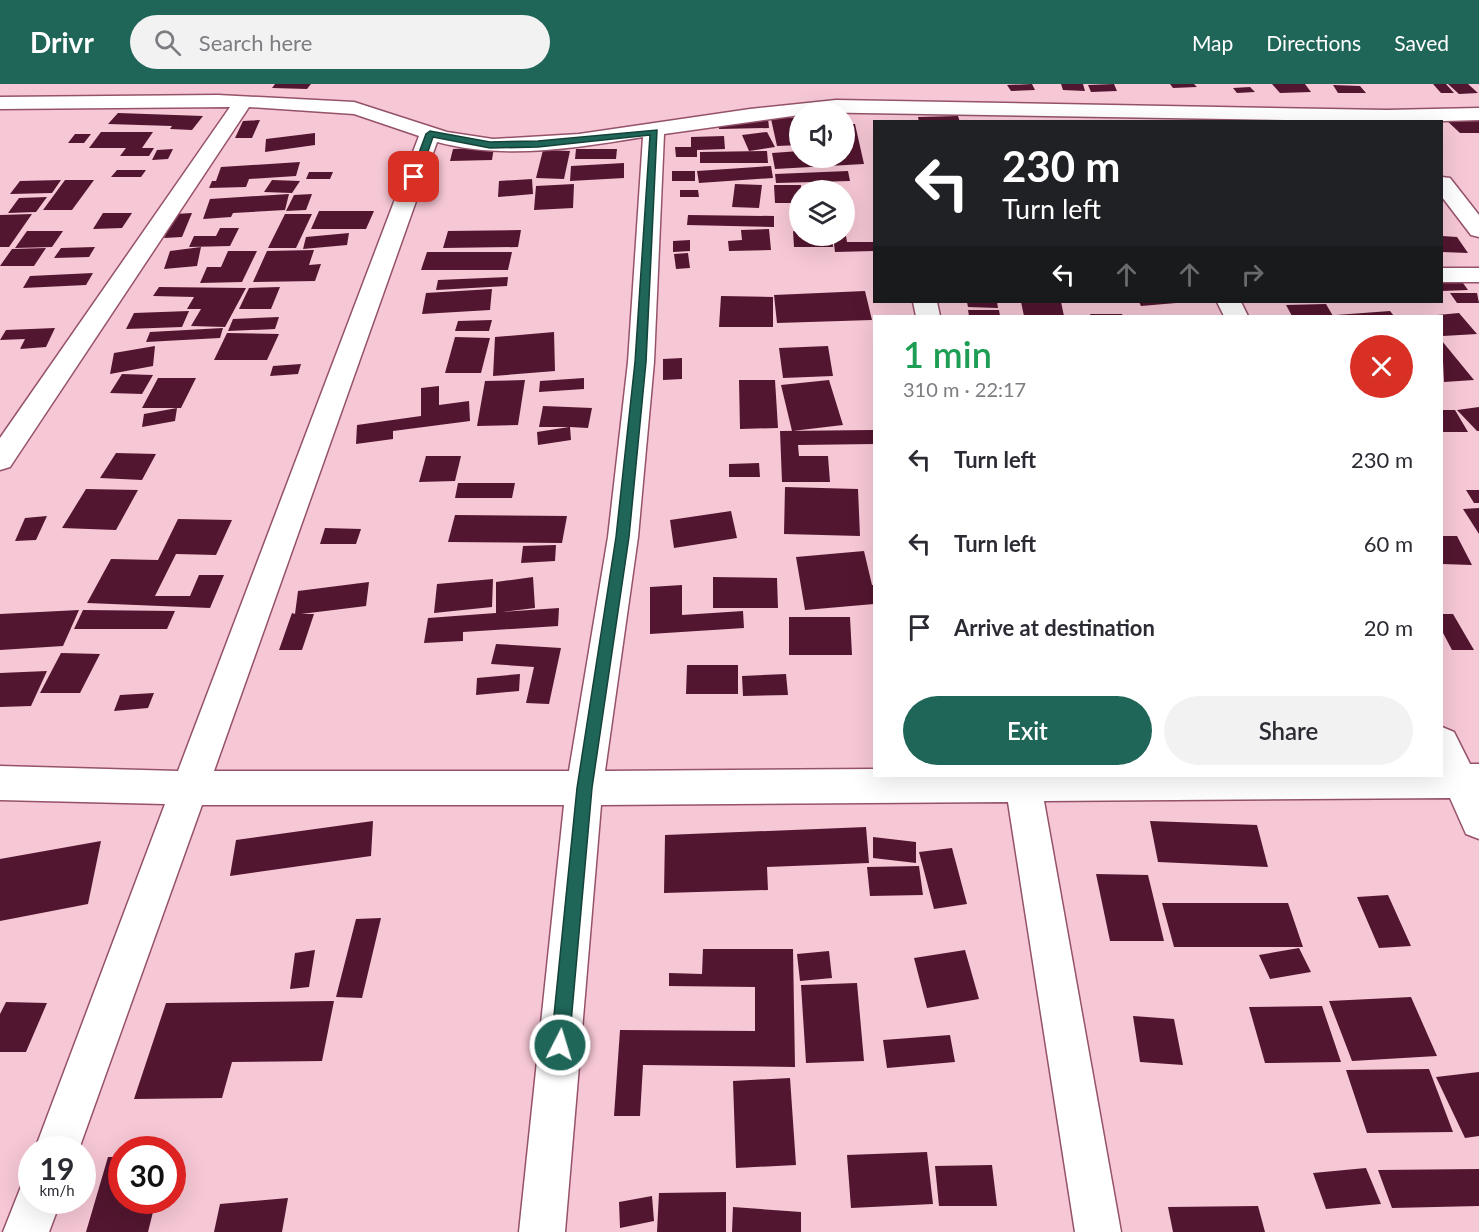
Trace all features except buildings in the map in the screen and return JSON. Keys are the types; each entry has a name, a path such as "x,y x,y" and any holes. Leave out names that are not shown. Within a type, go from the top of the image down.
{"street":[{"path":"4,104 26,84"},
{"path":"890,84 895,114"},
{"path":"0,460 243,102"},
{"path":"4,104 294,102 353,107 430,134 490,145 538,144 654,132 805,108 895,114 1390,118 1479,114"},
{"path":"542,1232 584,788 623,537 641,362 654,132"},
{"path":"62,1136 430,134"},
{"path":"1443,184 1479,230"},
{"path":"1443,275 1479,275"},
{"path":"1443,744 1469,781 1479,821"},
{"path":"1023,780 1098,1232"},
{"path":"0,783 191,788 584,788 1023,780 1469,781"},
{"path":"26,1232 33,1214"}],"route":[{"path":"414,177 430,134 490,145 538,144 654,132 641,362 623,537 584,788 560,1045"}]}
